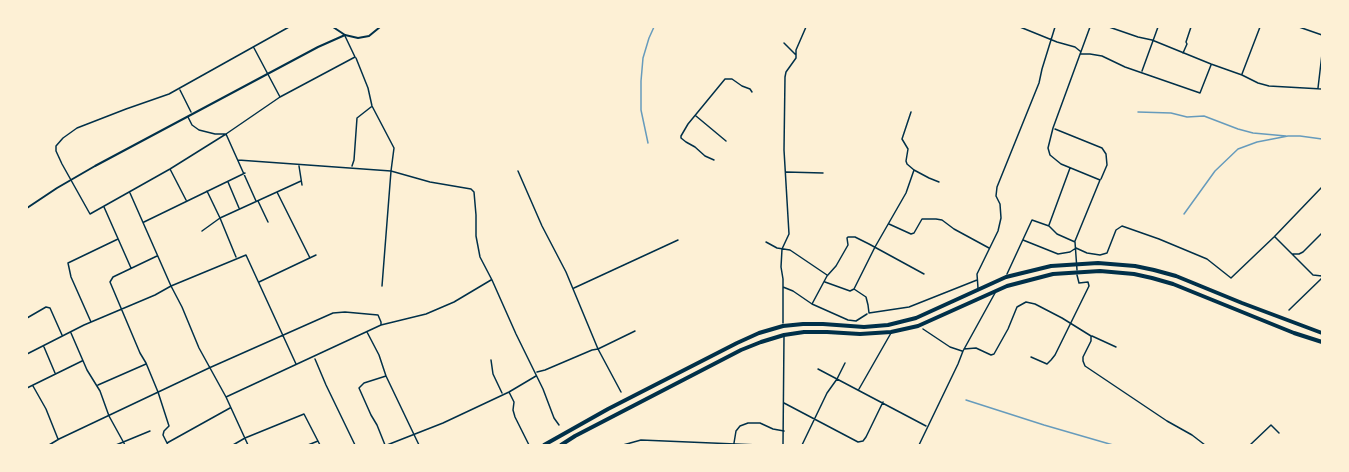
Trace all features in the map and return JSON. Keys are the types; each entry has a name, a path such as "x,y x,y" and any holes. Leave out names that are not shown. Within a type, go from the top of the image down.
{"highway":[{"path":"544,445 608,409 759,333 783,326 888,325 916,318 1006,277 1051,266 1098,262 1135,266 1176,276 1322,333"},
{"path":"561,445 762,342 784,335 816,332 860,334 891,332 918,326 998,290 1029,279 1074,272 1100,271 1134,274 1173,285 1322,342"}],"street":[{"path":"289,27 180,89 78,128 63,138 56,149 90,214 170,169 280,97 355,57"},
{"path":"333,27 345,36 368,88 372,106 394,148 382,286"},
{"path":"27,208 71,179 318,47 345,36 358,38 369,36 380,27"},
{"path":"797,56 795,50 806,27"},
{"path":"1020,27 1075,47 1080,53 1102,56 1125,67 1200,93 1211,64"},
{"path":"978,289 977,274 998,231 1001,218 1000,204 996,196 997,189 1039,83 1055,27"},
{"path":"1090,27 1053,128 1048,152 1056,161 1100,180"},
{"path":"1109,27 1138,38 1152,40 1258,83 1269,86 1322,89"},
{"path":"1141,72 1158,27"},
{"path":"1183,53 1191,27"},
{"path":"1242,75 1260,27"},
{"path":"1299,27 1322,35"},
{"path":"784,42 797,56"},
{"path":"254,48 280,97"},
{"path":"1318,89 1322,54"},
{"path":"783,326 782,249 789,234 785,172 785,76 797,56"},
{"path":"714,160 680,138 688,124 725,80 732,79 752,92"},
{"path":"180,89 193,115"},
{"path":"351,167 354,160 357,118 372,106"},
{"path":"911,112 903,140 908,149 907,164 939,182"},
{"path":"696,115 726,141"},
{"path":"188,117 192,125 199,130 226,134"},
{"path":"1031,357 1049,363 1089,286 1088,282 1079,283 1078,280 1075,242 1107,165 1106,154 1102,148 1053,128"},
{"path":"226,134 268,222"},
{"path":"238,160 391,171 471,189 474,192 476,236 484,266 559,425"},
{"path":"299,165 302,185"},
{"path":"1048,226 1070,168"},
{"path":"170,169 186,201"},
{"path":"825,282 850,291 854,289 906,194 914,170"},
{"path":"518,171 542,226 566,272 598,349 621,392"},
{"path":"785,172 823,173"},
{"path":"143,223 245,173"},
{"path":"228,181 239,209"},
{"path":"201,231 220,218 301,181"},
{"path":"1076,248 1087,253 1100,255 1107,253 1116,230 1122,226 1207,259 1231,278 1321,189"},
{"path":"207,191 236,258"},
{"path":"277,192 310,258"},
{"path":"129,193 199,348 226,397 248,445"},
{"path":"103,206 131,269"},
{"path":"888,224 911,234 914,233 922,219 942,220 990,248"},
{"path":"1006,277 1032,220 1048,226 1057,234 1075,242"},
{"path":"1292,254 1303,252 1322,233"},
{"path":"812,304 848,245 846,238 855,237 924,274"},
{"path":"1274,237 1313,274 1322,277 1290,310"},
{"path":"91,322 71,277 68,263 118,239"},
{"path":"573,289 678,240"},
{"path":"1023,240 1058,254 1070,252 1076,248"},
{"path":"766,242 777,248 790,250 827,276"},
{"path":"27,354 91,322 246,255 296,364"},
{"path":"258,283 316,255"},
{"path":"158,256 113,277 110,282 159,392 169,426 163,435 167,444 231,407"},
{"path":"226,397 381,325 426,314 454,302 492,280"},
{"path":"782,286 812,304 848,320 856,321 868,313 909,307 977,280"},
{"path":"854,289 866,297 868,313"},
{"path":"919,445 964,350 998,290"},
{"path":"923,329 950,347 964,350 976,348 991,355 994,354 1008,330 1017,307 1026,302 1042,307 1091,336 1116,346"},
{"path":"27,318 46,307 50,308 62,336"},
{"path":"49,445 209,368 333,313 378,315 381,325"},
{"path":"386,376 364,383 359,388 386,445 437,426 509,392 536,374 635,331"},
{"path":"70,332 124,443"},
{"path":"367,332 419,445"},
{"path":"859,390 891,332"},
{"path":"783,445 784,335"},
{"path":"1091,336 1083,357 1083,364 1206,445"},
{"path":"44,346 55,374"},
{"path":"315,357 355,445"},
{"path":"491,360 502,394"},
{"path":"27,388 83,361"},
{"path":"97,386 146,363"},
{"path":"802,445 827,393 845,363"},
{"path":"819,369 927,426"},
{"path":"33,386 58,439"},
{"path":"509,392 514,402 515,417 529,445"},
{"path":"784,403 858,442 863,441 883,402"},
{"path":"232,445 304,414 320,445"},
{"path":"734,444 736,431 744,424 760,423 773,429 784,430"},
{"path":"1252,444 1270,425 1279,433"},
{"path":"116,445 150,431"},
{"path":"623,445 644,440 758,445"},
{"path":"644,440 644,445"},
{"path":"852,445 853,440"},
{"path":"308,445 318,441"}],"waterway":[{"path":"648,143 641,110 641,81 643,58 654,27"},
{"path":"1138,112 1171,113 1187,117 1204,116 1253,133 1286,136"},
{"path":"1184,214 1215,171 1238,149 1257,142 1288,136 1322,139"},
{"path":"966,400 1113,445"}]}
